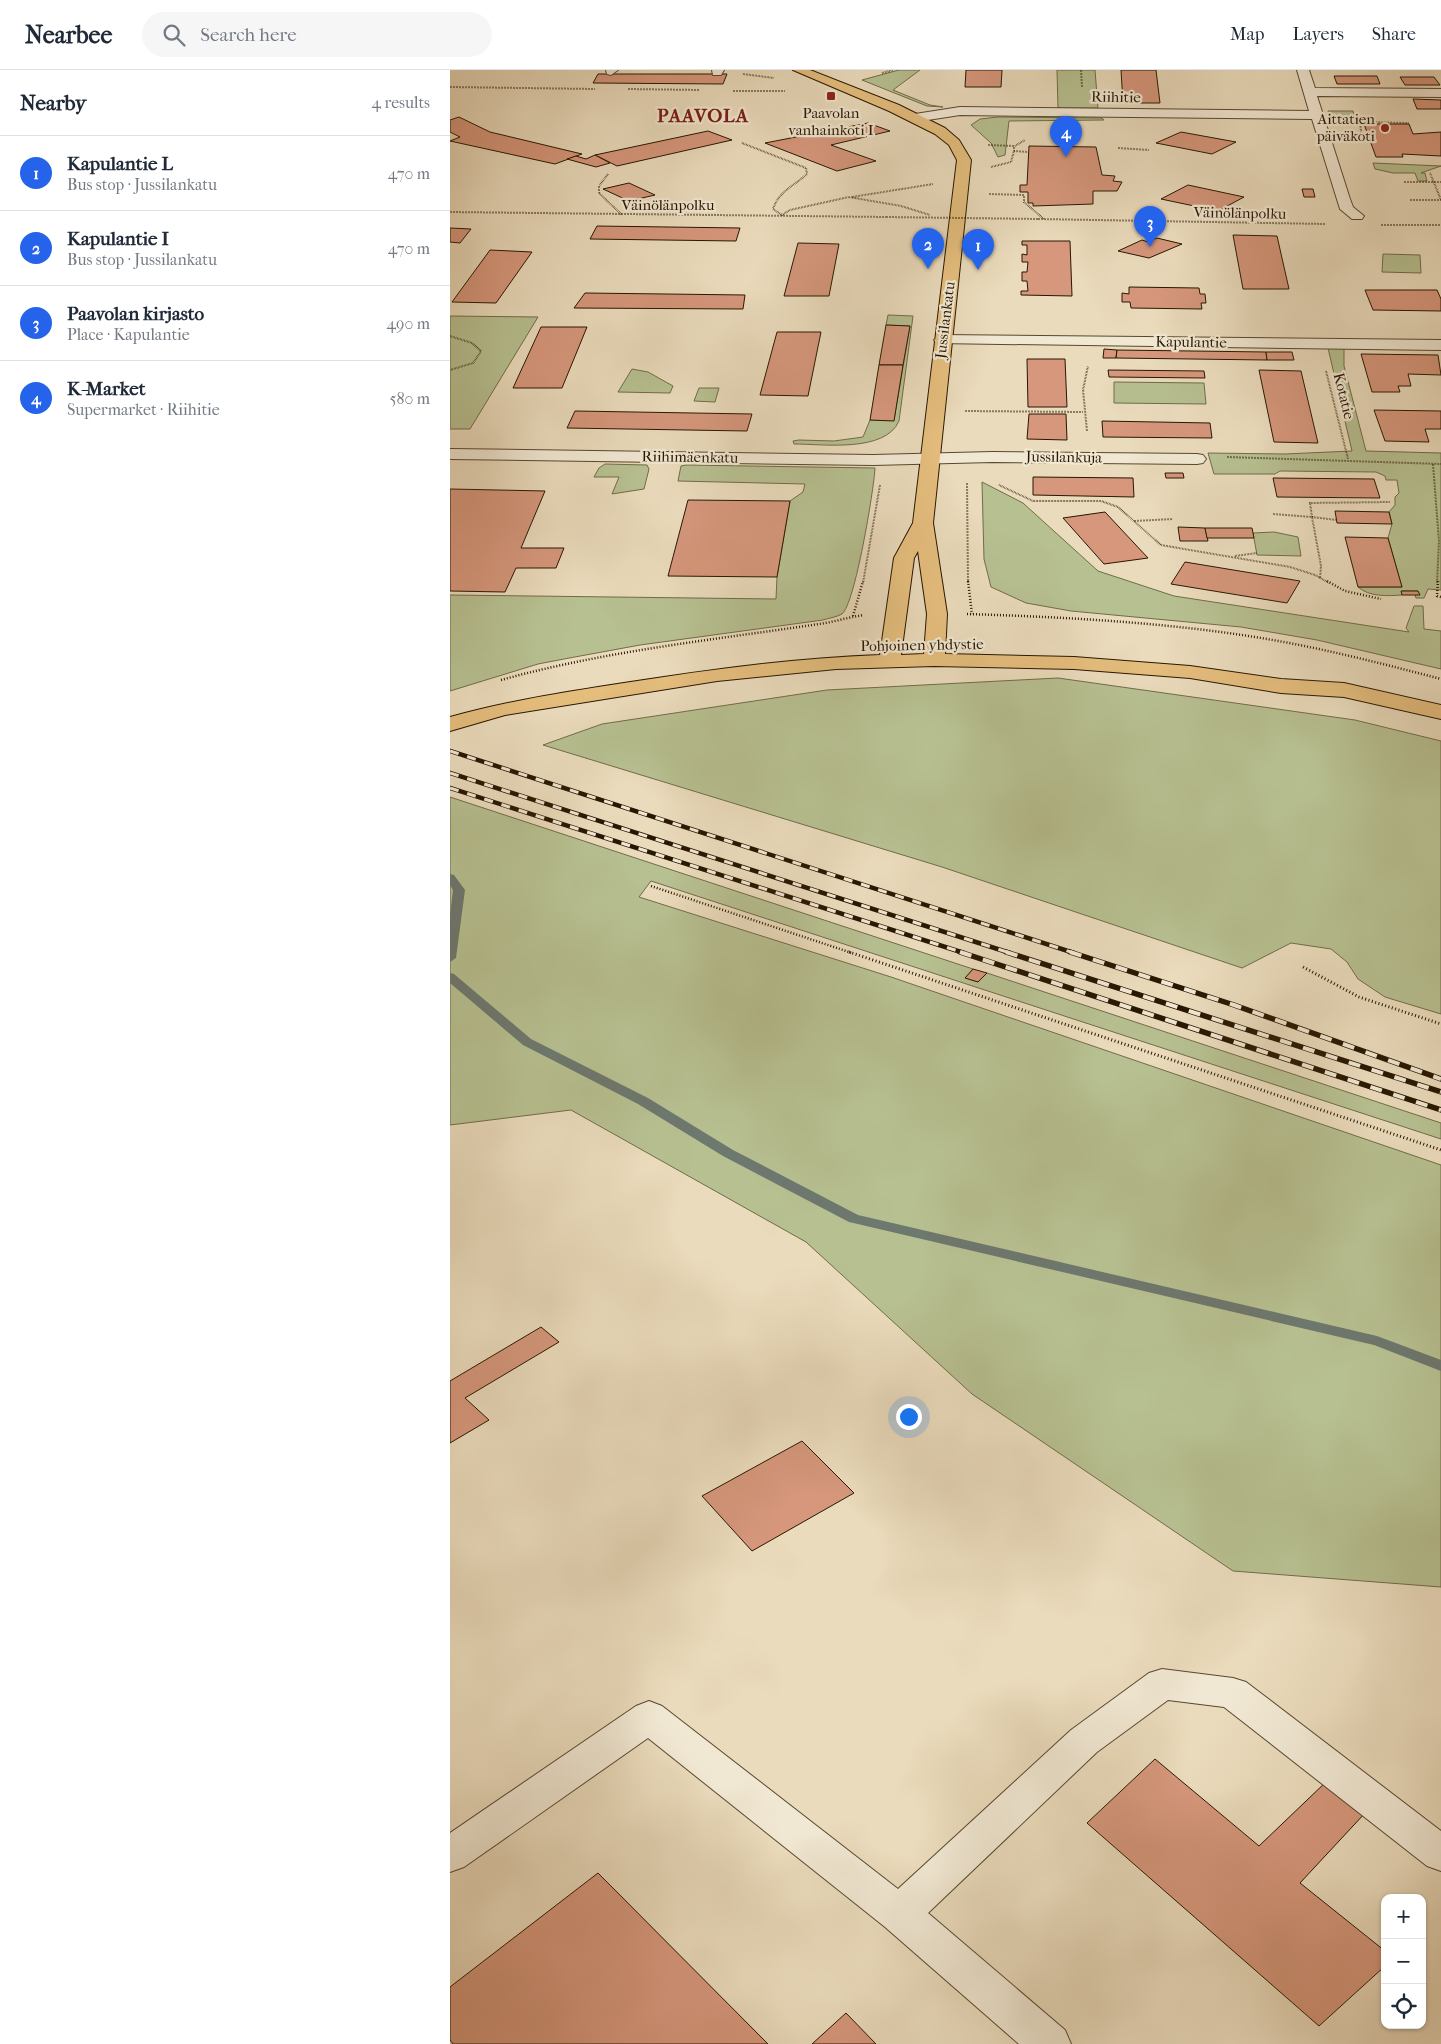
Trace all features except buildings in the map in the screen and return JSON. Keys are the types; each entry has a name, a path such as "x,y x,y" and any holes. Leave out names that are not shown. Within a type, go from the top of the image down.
{"main road":[{"name":"Jussilankatu","path":"799,70 916,118 940,131 954,142 964,160 942,340 923,523 937,614 934,651"},
{"name":"Jussilankatu","path":"891,652 904,558 923,523"},
{"name":"Pohjoinen yhdystie","path":"450,724 503,709 716,675 836,663 891,652 934,651 1190,672 1281,686 1344,690 1441,712"}],"street":[{"path":"1303,70 1347,209 1357,216"},
{"path":"1310,92 1441,93"},
{"name":"Riihitie","path":"916,118 960,111 1222,120 1316,116"},
{"name":"Kapulantie","path":"942,340 1441,345"},
{"name":"Riihimäenkatu","path":"450,454 931,460"},
{"name":"Jussilankuja","path":"931,460 976,457 1197,459"},
{"path":"899,1914 1084,1742 1162,1684 1233,1693 1441,1854"},
{"path":"450,1855 649,1717 899,1914 1050,2044"}],"path":[{"path":"718,71 782,79"},
{"path":"1362,117 1364,122"},
{"path":"1368,137 1362,136 1360,124 1364,122 1408,123"},
{"path":"987,145 1014,146 1025,140"},
{"path":"742,143 806,168 807,174 801,181 783,190 777,196 773,209 782,215 790,210 849,197 936,184 935,192"},
{"path":"990,167 1011,162 1014,146"},
{"path":"1118,148 1149,150"},
{"path":"1014,151 1028,152"},
{"path":"1410,200 1441,200 1430,173"},
{"path":"608,174 598,186 599,193 623,215"},
{"path":"1404,182 1441,182"},
{"path":"985,194 1024,195 1024,202 1044,216 1044,219"},
{"path":"849,197 901,206 932,216 932,224"},
{"name":"Väinölänpolku","path":"450,212 782,215 1327,224"},
{"path":"1373,225 1441,226"},
{"path":"450,336 472,343 481,351 480,357 474,362 450,370"},
{"name":"Kotatie","path":"1320,344 1348,460"},
{"path":"1090,363 1083,378 1083,412 1089,443 1100,447 1102,452 1101,458"},
{"path":"965,411 1083,412"},
{"path":"1197,459 1208,456 1441,464"},
{"path":"853,616 866,572 885,460"},
{"path":"1433,464 1439,519 1437,596 1441,597"},
{"path":"1033,501 1101,501 1118,508 1161,545 1290,567 1320,578 1345,591 1381,599"},
{"path":"1320,578 1321,566 1310,503 1390,502"},
{"path":"1273,514 1337,520"},
{"path":"1134,521 1173,519"},
{"path":"1232,557 1257,553"},
{"path":"495,682 541,668 639,650 822,624 853,616 895,613"},
{"path":"937,614 1000,615 1144,624 1257,637 1353,657 1441,679"},
{"path":"650,886 1441,1150"},
{"path":"1303,967 1358,997 1441,1024"}],"green space":[{"path":"899,70 920,70 893,90 930,105 943,107 927,106 862,80"},
{"path":"1057,70 1095,70 1098,108 1058,108"},
{"path":"1328,111 1353,111 1356,124 1332,123"},
{"path":"998,117 1102,118 1104,120 1009,121 1005,155 998,157 991,143 971,125 980,119"},
{"path":"1373,163 1441,166 1421,173 1425,173 1427,181 1418,181 1415,173 1393,173 1375,169"},
{"path":"1383,254 1420,255 1421,273 1382,272"},
{"path":"888,315 913,316 899,421 892,431 881,438 852,444 794,444 793,441 799,440 834,441 863,437 870,420 894,420 910,326 886,325"},
{"path":"450,316 538,317 470,429 450,429"},
{"path":"1328,348 1344,348 1344,366 1366,451 1441,453 1441,590 1428,589 1424,598 1416,598 1415,595 1419,594 1418,591 1402,591 1402,595 1385,596 1368,593 1358,587 1402,587 1388,538 1392,524 1389,512 1395,505 1395,497 1399,493 1397,480 1386,480 1385,476 1376,472 1280,471 1275,474 1214,474 1208,453 1285,454 1352,451"},
{"path":"632,369 648,372 673,386 670,393 618,392"},
{"path":"1114,382 1204,383 1206,404 1114,403"},
{"path":"699,388 719,388 715,402 694,401"},
{"path":"605,464 647,465 649,469 644,489 612,494 619,477 594,477 599,468"},
{"path":"681,466 875,468 868,521 858,569 847,606 842,614 823,620 640,645 538,664 450,691 450,595 776,599 777,577 790,501 803,492 805,484 678,481"},
{"path":"982,482 1023,503 1098,571 1174,596 1409,632 1406,628 1414,606 1423,606 1424,629 1441,631 1441,669 1317,640 1241,627 1071,611 1026,603 991,587 984,559"},
{"path":"1274,532 1298,537 1301,556 1257,555 1253,533"},
{"path":"1058,678 1355,720 1441,741 1441,1014 1385,997 1358,979 1347,962 1331,949 1291,943 1242,968 942,867 543,745 602,724 827,690"},
{"path":"450,797 973,969 966,978 978,982 987,973 1441,1123 1441,1139 651,881 639,897 891,977 1441,1165 1441,1587 1233,1571 972,1394 806,1242 571,1110 450,1125"}],"waterway":[{"path":"450,877 459,890 450,958"},
{"path":"450,977 527,1042 643,1101 728,1153 854,1219 1377,1341 1441,1366"}],"railway":[{"path":"450,751 1074,953"},
{"path":"450,773 1010,953"},
{"path":"450,788 964,953"},
{"path":"960,952 1441,1110"},
{"path":"1006,952 1441,1092"},
{"path":"1070,952 1234,1005 1441,1079"}],"place":[{"name":"Paavolan vanhainkoti I","path":"831,96"},
{"name":"Aittatien päiväkoti","path":"1385,128"},
{"name":"K-Market","path":"1066,157"},
{"name":"Paavolan kirjasto","path":"1150,247"},
{"name":"Kapulantie I","path":"928,269"},
{"name":"Kapulantie L","path":"978,270"}],"district":[{"name":"PAAVOLA","path":"703,115"}]}
